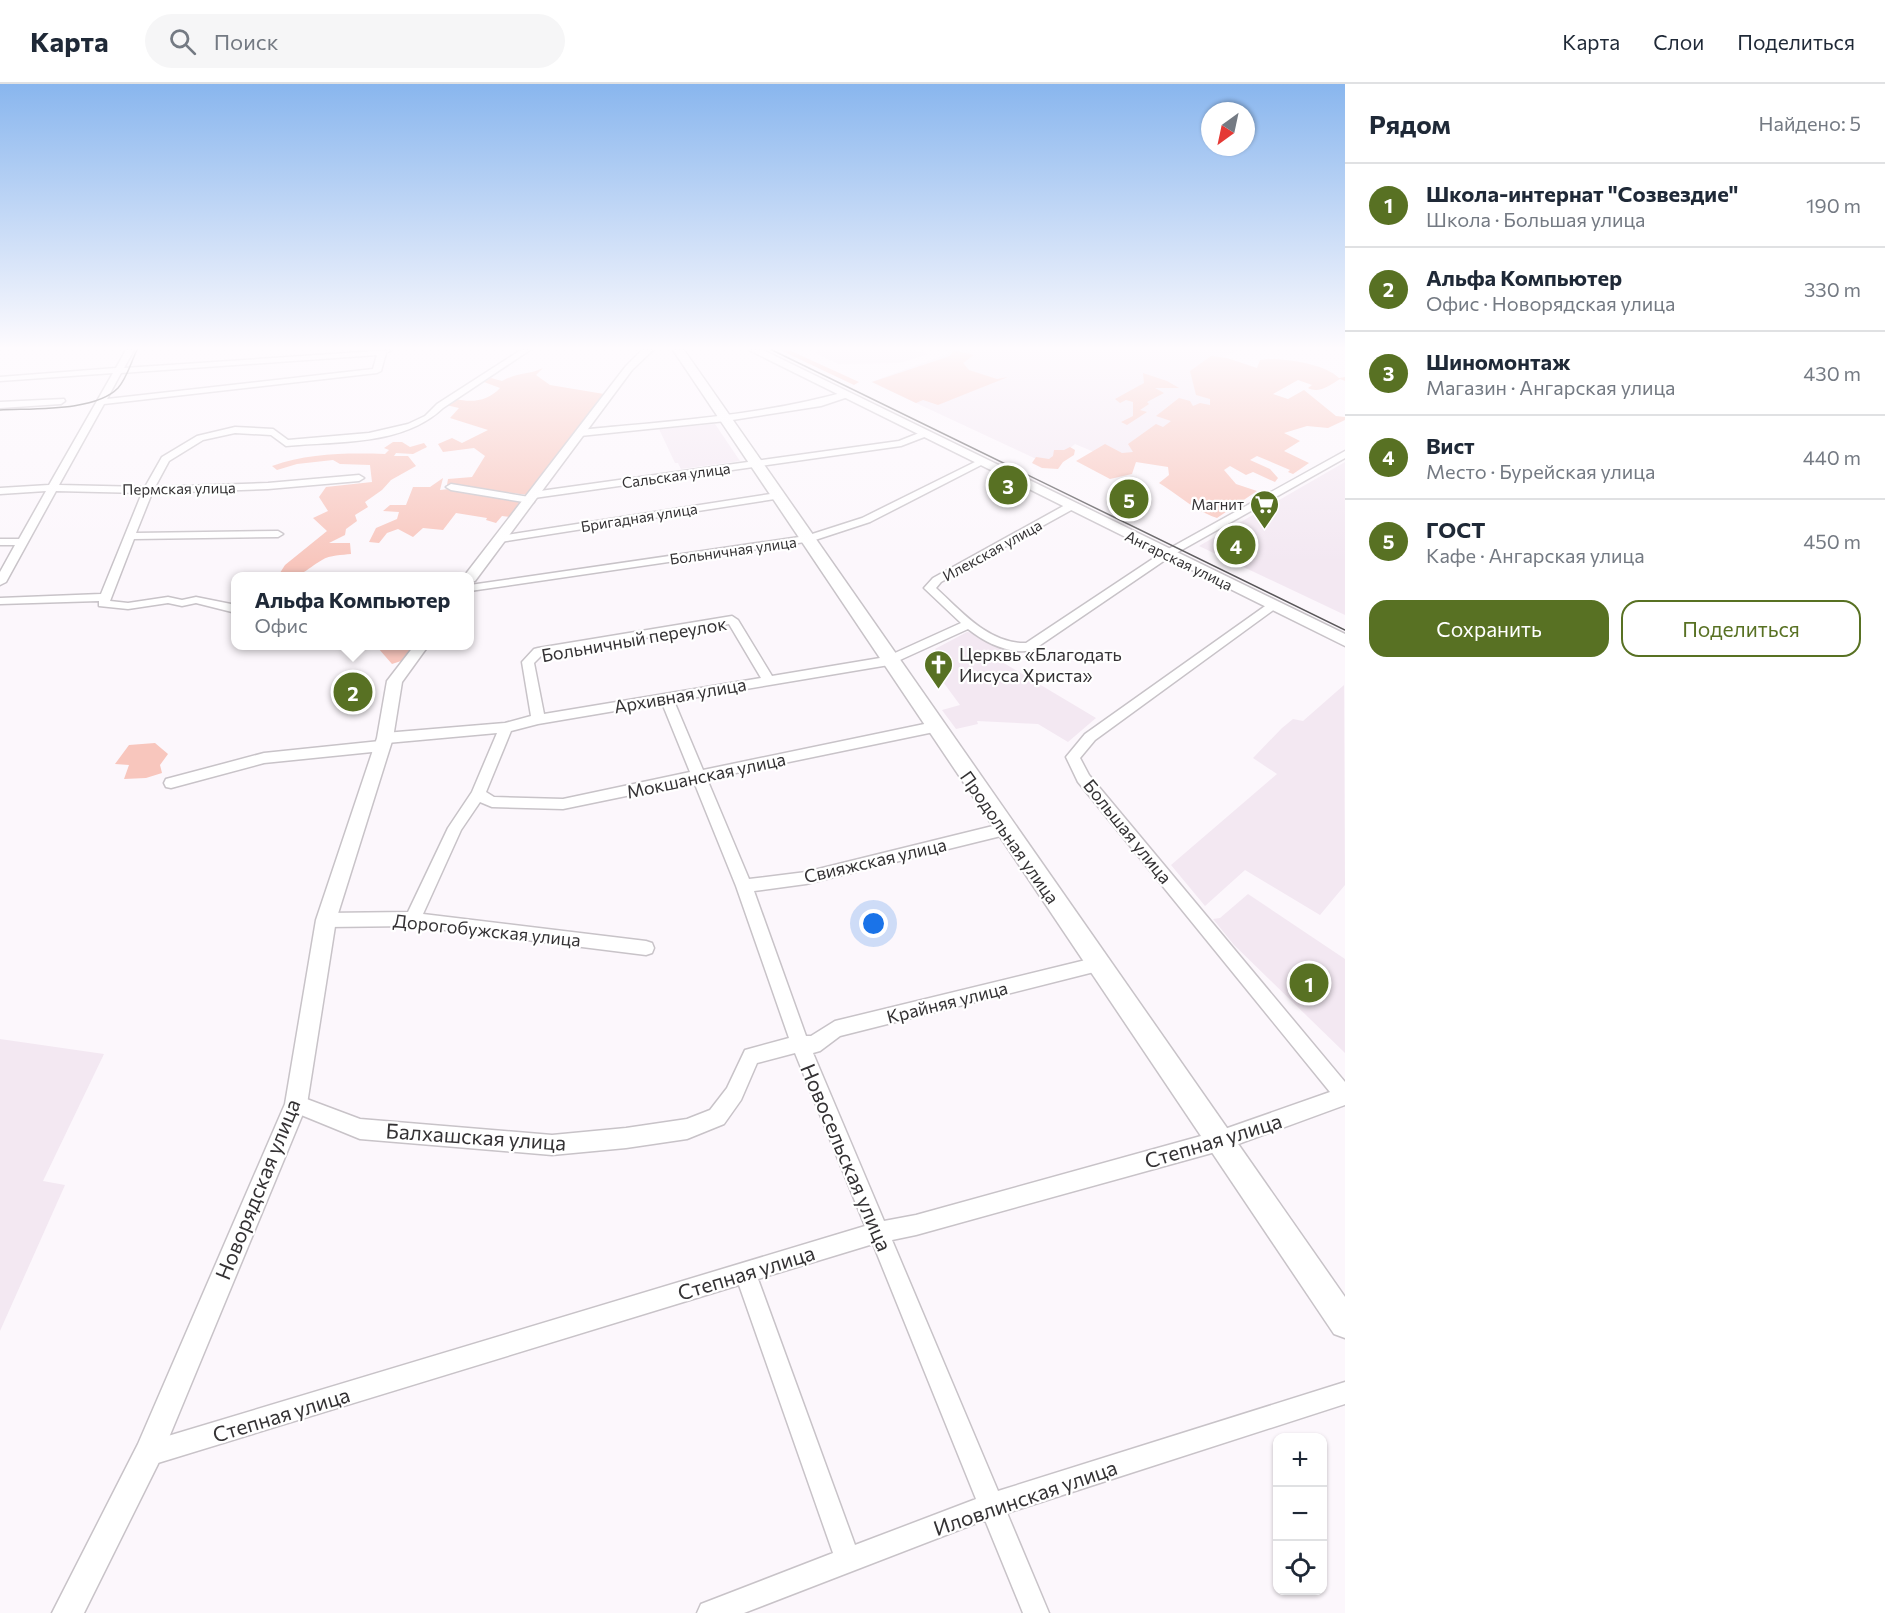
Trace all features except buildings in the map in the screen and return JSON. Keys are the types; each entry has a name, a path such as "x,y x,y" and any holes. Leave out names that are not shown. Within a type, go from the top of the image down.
{"main road":[{"name":"Продольная улица","path":"728,421 934,727 1345,1323"},
{"name":"Ангарская улица","path":"899,421 1345,641"}],"street":[{"path":"0,582 92,421"},
{"path":"231,608 196,600 182,603 168,600 129,606 103,604 104,597 132,536 148,490 165,459 200,438 235,430 273,432 286,442 397,431 417,421"},
{"path":"474,573 589,421"},
{"path":"580,433 693,421"},
{"name":"Сальская улица","path":"451,487 532,497 902,442 924,434"},
{"path":"969,624 1016,649 1029,647 1167,554 1345,454"},
{"name":"Больничная улица","path":"474,587 808,539 866,520 982,462"},
{"name":"Пермская улица","path":"0,491 268,486 359,478"},
{"name":"Бригадная улица","path":"500,539 777,496"},
{"name":"Илекская улица","path":"969,624 930,588 937,580 1071,506"},
{"path":"132,536 278,534"},
{"path":"0,542 21,542"},
{"path":"0,601 104,597"},
{"name":"Большая улица","path":"1272,606 1090,737 1073,757 1083,778 1345,1096"},
{"name":"Больничный переулок","path":"538,719 528,662 538,652 732,620 768,680"},
{"name":"Архивная улица","path":"171,783 264,758 505,728 538,719 889,661 969,624"},
{"name":"Новорядская улица","path":"68,1613 148,1454 296,1104 326,920 383,742 394,681 417,650"},
{"name":"Новосельская улица","path":"666,697 744,886 800,1043 1036,1613"},
{"name":"Мокшанская улица","path":"478,794 492,802 563,804 934,727"},
{"path":"412,919 455,828 478,794 498,750 505,728"},
{"name":"Свияжская улица","path":"744,886 806,878 1005,829"},
{"name":"Дорогобужская улица","path":"326,920 412,919 646,948"},
{"name":"Крайняя улица","path":"800,1043 814,1044 835,1029 1098,964"},
{"name":"Балхашская улица","path":"296,1104 360,1129 552,1145 626,1138 687,1129 717,1117 734,1094 751,1056 800,1043"},
{"name":"Степная улица","path":"148,1454 879,1232 916,1225 1219,1141 1345,1096"},
{"path":"746,1272 848,1560"},
{"name":"Иловлинская улица","path":"710,1613 992,1505 1345,1392"}],"shaded area":[{"path":"461,421 583,421 528,495 447,485 448,479 472,477 485,456 474,448 443,452 438,444 452,438 462,443 488,430"},
{"path":"955,421 1193,421 1145,460 1125,465 1075,444 1049,465"},
{"path":"1122,421 1133,421 1127,425"},
{"path":"1171,421 1342,421 1328,428 1307,426 1284,433 1300,441 1284,451 1309,463 1293,474 1288,472 1290,470 1257,456 1250,460 1270,469 1278,478 1275,482 1253,472 1246,475 1230,466 1224,470 1236,484 1257,491 1217,518 1194,507 1159,483 1169,475 1168,467 1136,462 1132,474 1110,479 1076,461 1105,444 1122,453 1133,452 1128,444 1156,424 1163,427"},
{"path":"715,424 740,461 681,469 678,463 675,463 659,429"},
{"path":"393,442 402,442 410,447 424,443 427,447 413,454 396,453 394,456 408,456 416,466 391,480 382,490 365,502 368,507 355,515 357,521 346,529 345,535 329,543 350,543 351,554 325,558 304,572 281,572 285,565 327,531 313,518 328,511 319,497 326,487 372,482 370,465 340,464 333,460 297,464 277,470 272,466 314,456 385,454 389,450 384,448"},
{"path":"1070,447 1075,450 1074,455 1063,462 1058,469 1042,468 1032,463 1036,457 1049,459 1053,456 1054,450 1064,450"},
{"path":"1345,462 1345,615 1199,546"},
{"path":"443,478 440,490 449,489 524,500 510,517 502,516 496,523 486,520 487,518 456,513 443,530 423,528 413,537 398,529 387,533 379,543 369,542 376,528 397,519 399,512 383,511 390,505 406,505 413,487 430,487"},
{"path":"967,632 978,634 1011,655 1002,662 1096,718 1068,742 1038,724 977,721 978,724 956,729 942,710 960,705 927,660 938,652 935,649"},
{"path":"380,650 410,650 401,661 392,664"},
{"path":"1344,685 1345,885 1320,915 1245,870 1205,906 1171,865 1277,774 1253,758 1293,719 1303,721"},
{"path":"155,743 168,754 160,765 162,773 146,778 124,779 129,765 115,764 129,745"},
{"path":"1248,894 1345,959 1345,1053 1234,945 1213,919 1220,918"},
{"path":"0,1039 104,1054 43,1181 65,1185 0,1331"}],"tram line":[{"path":"918,421 1345,630"}],"place":[{"name":"Шиномонтаж","path":"1008,485"},
{"name":"ГОСТ","path":"1129,499"},
{"name":"Магнит","path":"1265,530"},
{"name":"Вист","path":"1236,545"},
{"name":"Церквь «Благодать Иисуса Христа»","path":"938,690"},
{"name":"Альфа Компьютер","path":"353,692"},
{"name":"Школа-интернат \"Созвездие\"","path":"1309,983"}]}
